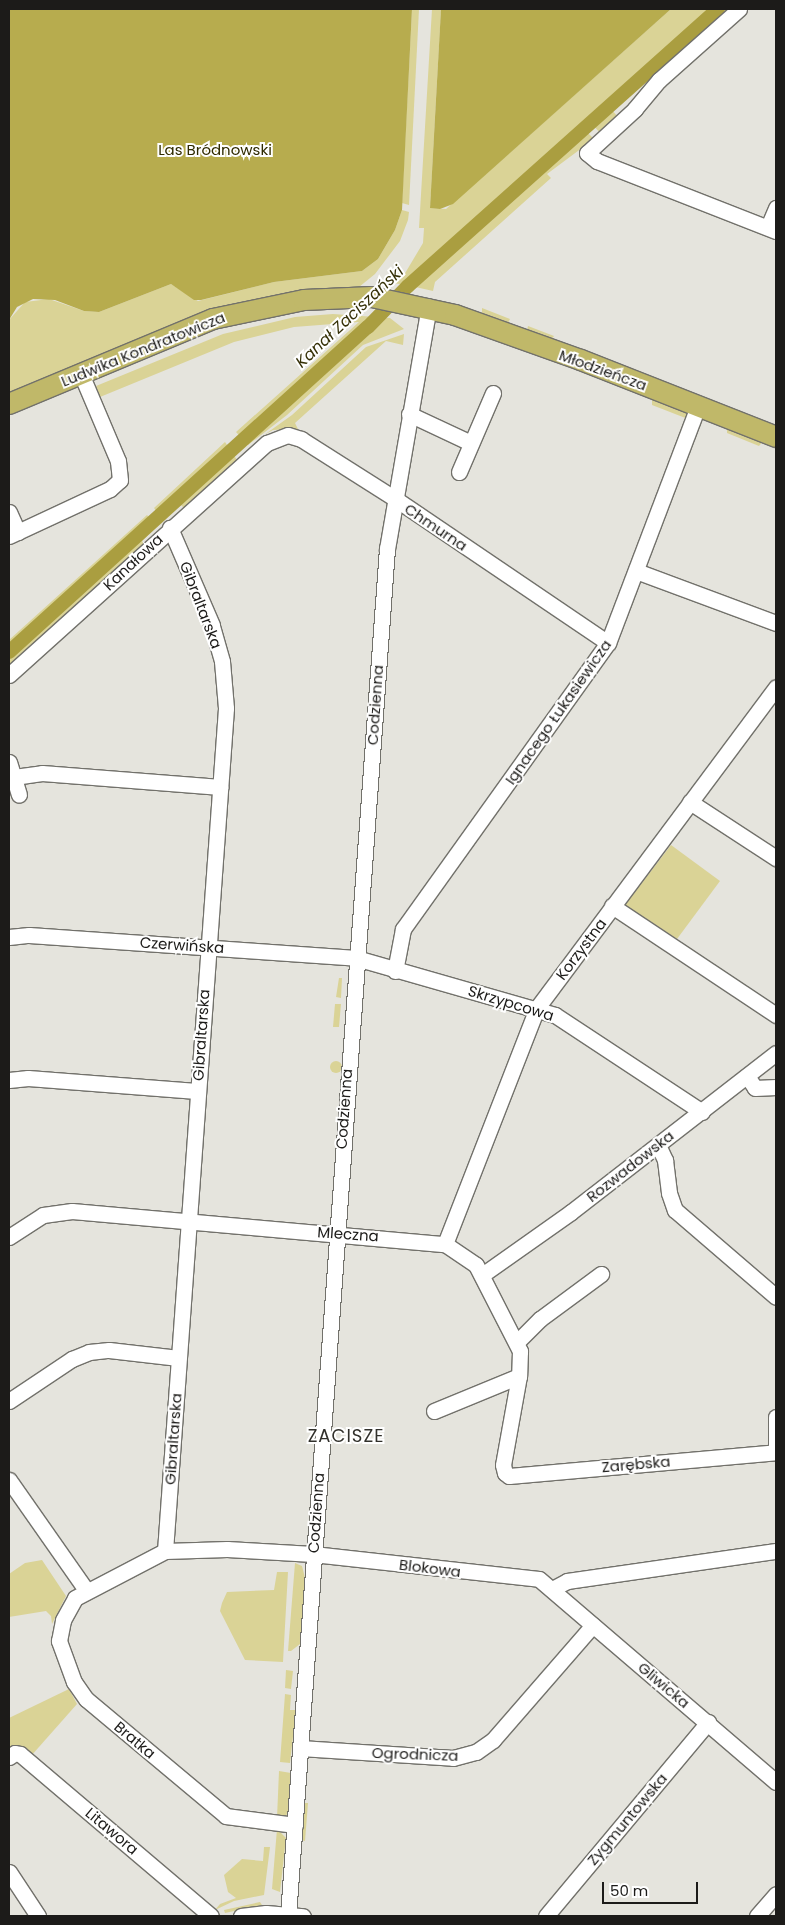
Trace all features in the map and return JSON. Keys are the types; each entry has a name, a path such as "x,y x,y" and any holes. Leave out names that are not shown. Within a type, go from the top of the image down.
{"main road":[{"name":"Ludwika Kondratowicza","path":"9,404 199,325 243,311 332,297 385,299 420,305"},
{"name":"Młodzieńcza","path":"420,305 582,360 776,437"}],"street":[{"path":"739,9 655,84 634,108 587,152 597,161 772,229 776,208"},
{"name":"Codzienna","path":"288,1916 386,549 409,414 420,305"},
{"path":"9,512 13,534 110,489 120,480 118,460 80,374"},
{"path":"459,472 493,394"},
{"name":"Ignacego Łukasiewicza","path":"395,970 403,929 608,643 698,406"},
{"path":"409,414 471,443"},
{"name":"Chmurna","path":"259,450 281,436 295,437 394,498 608,643"},
{"name":"Kanałowa","path":"9,675 170,528 259,450"},
{"name":"Gibraltarska","path":"165,1551 226,708 222,661 212,625 170,528"},
{"path":"636,571 776,623"},
{"name":"Korzystna","path":"444,1244 537,1008 776,687"},
{"path":"9,762 19,794"},
{"path":"14,777 42,773 220,787"},
{"path":"690,802 776,858"},
{"path":"612,906 776,1015"},
{"name":"Czerwińska","path":"9,937 30,935 356,958"},
{"name":"Skrzypcowa","path":"356,958 537,1008 555,1015 702,1112"},
{"name":"Rozwadowska","path":"482,1274 571,1212 776,1053"},
{"path":"747,1076 755,1088 776,1087"},
{"path":"9,1080 28,1078 197,1091"},
{"path":"658,1145 665,1160 669,1193 675,1210 776,1297"},
{"name":"Mleczna","path":"9,1237 38,1217 56,1212 188,1220 444,1244 470,1259 482,1274 520,1351 519,1376 502,1465"},
{"path":"516,1342 540,1319 601,1274"},
{"path":"9,1401 72,1359 89,1352 109,1350 178,1358"},
{"path":"434,1411 519,1376"},
{"path":"776,1417 776,1452"},
{"name":"Zarębska","path":"502,1465 510,1476 776,1452"},
{"path":"9,1480 86,1590"},
{"name":"Blokowa","path":"86,1590 165,1551 226,1549 313,1554 539,1579 552,1589"},
{"path":"552,1589 567,1581 776,1551"},
{"name":"Gliwicka","path":"552,1589 776,1782"},
{"name":"Bratka","path":"86,1590 75,1598 68,1608 59,1641 74,1682 86,1699 226,1816 295,1825"},
{"name":"Ogrodnicza","path":"300,1748 453,1758 476,1752 493,1740 593,1625"},
{"name":"Zygmuntowska","path":"546,1916 708,1722"},
{"name":"Litawora","path":"9,1757 15,1753 20,1754 212,1916"},
{"path":"9,1872 38,1916"},
{"path":"757,1916 776,1894"},
{"path":"241,1916 303,1916"}],"shaded area":[{"path":"412,9 419,9 409,205 402,203"},
{"path":"432,9 441,9 430,208 446,209 671,9 715,9 406,285 386,282 395,269 404,275 423,243 424,228 419,228"},
{"path":"721,9 732,9 670,66 664,61 611,109 618,117 601,134 592,124"},
{"path":"585,130 594,139 547,174 551,178 435,282 433,291 411,286"},
{"path":"402,210 409,212 400,241 375,274 359,287 330,290 9,396 9,320 25,302 49,299 84,311 99,312 171,284 198,301 274,282 362,271 378,259 395,230"},
{"path":"482,308 510,319 508,323 482,315"},
{"path":"333,314 390,318 404,329 363,345 287,415 248,445 236,432 359,322 294,327 234,342 100,397 96,386 223,334 295,317"},
{"path":"528,326 554,336 551,340 527,330"},
{"path":"404,334 403,345 386,341 295,423 298,429 273,430 264,435 292,415 366,347"},
{"path":"652,399 678,405 687,412 688,419 652,405"},
{"path":"727,426 764,440 759,446 727,433"},
{"path":"225,442 237,460 184,508 181,505 163,520 154,508"},
{"path":"147,515 157,526 142,541 144,544 9,667 9,640"},
{"path":"671,845 720,881 677,939 625,905"},
{"path":"339,978 342,978 341,998 336,997"},
{"path":"335,1004 341,1004 339,1027 333,1027"},
{"path":"338,1061 341,1062 341,1072 334,1073 331,1072 330,1065 331,1062"},
{"path":"42,1560 66,1596 52,1624 51,1616 46,1611 9,1617 9,1574 25,1563"},
{"path":"295,1563 302,1566 305,1578 300,1644 291,1651 288,1651"},
{"path":"277,1572 288,1572 283,1662 245,1660 220,1611 222,1603 227,1592 274,1590"},
{"path":"286,1670 293,1671 291,1689 285,1688"},
{"path":"69,1689 77,1704 31,1756 9,1753 9,1718"},
{"path":"285,1694 291,1695 290,1710 296,1710 290,1763 280,1762"},
{"path":"279,1771 291,1773 288,1812 286,1816 277,1818"},
{"path":"304,1803 308,1803 305,1841 301,1840"},
{"path":"277,1829 286,1838 280,1892 272,1889"},
{"path":"264,1847 270,1847 264,1895 234,1901 215,1910 220,1904 236,1898 228,1892 224,1875 242,1859 263,1861"},
{"path":"260,1902 262,1905 225,1913 224,1910"}],"green space":[{"name":"Las Bródnowski","path":"9,9 412,9 402,210 395,230 378,259 362,271 274,282 201,300 194,300 171,284 99,312 84,311 55,300 33,299 17,307 9,320"},
{"path":"441,9 671,9 453,204 440,209 430,208"}],"waterway":[{"name":"Kanał Zaciszański","path":"9,652 368,327 408,286 718,9"}],"district":[{"name":"ZACISZE","path":"346,1436"}]}
